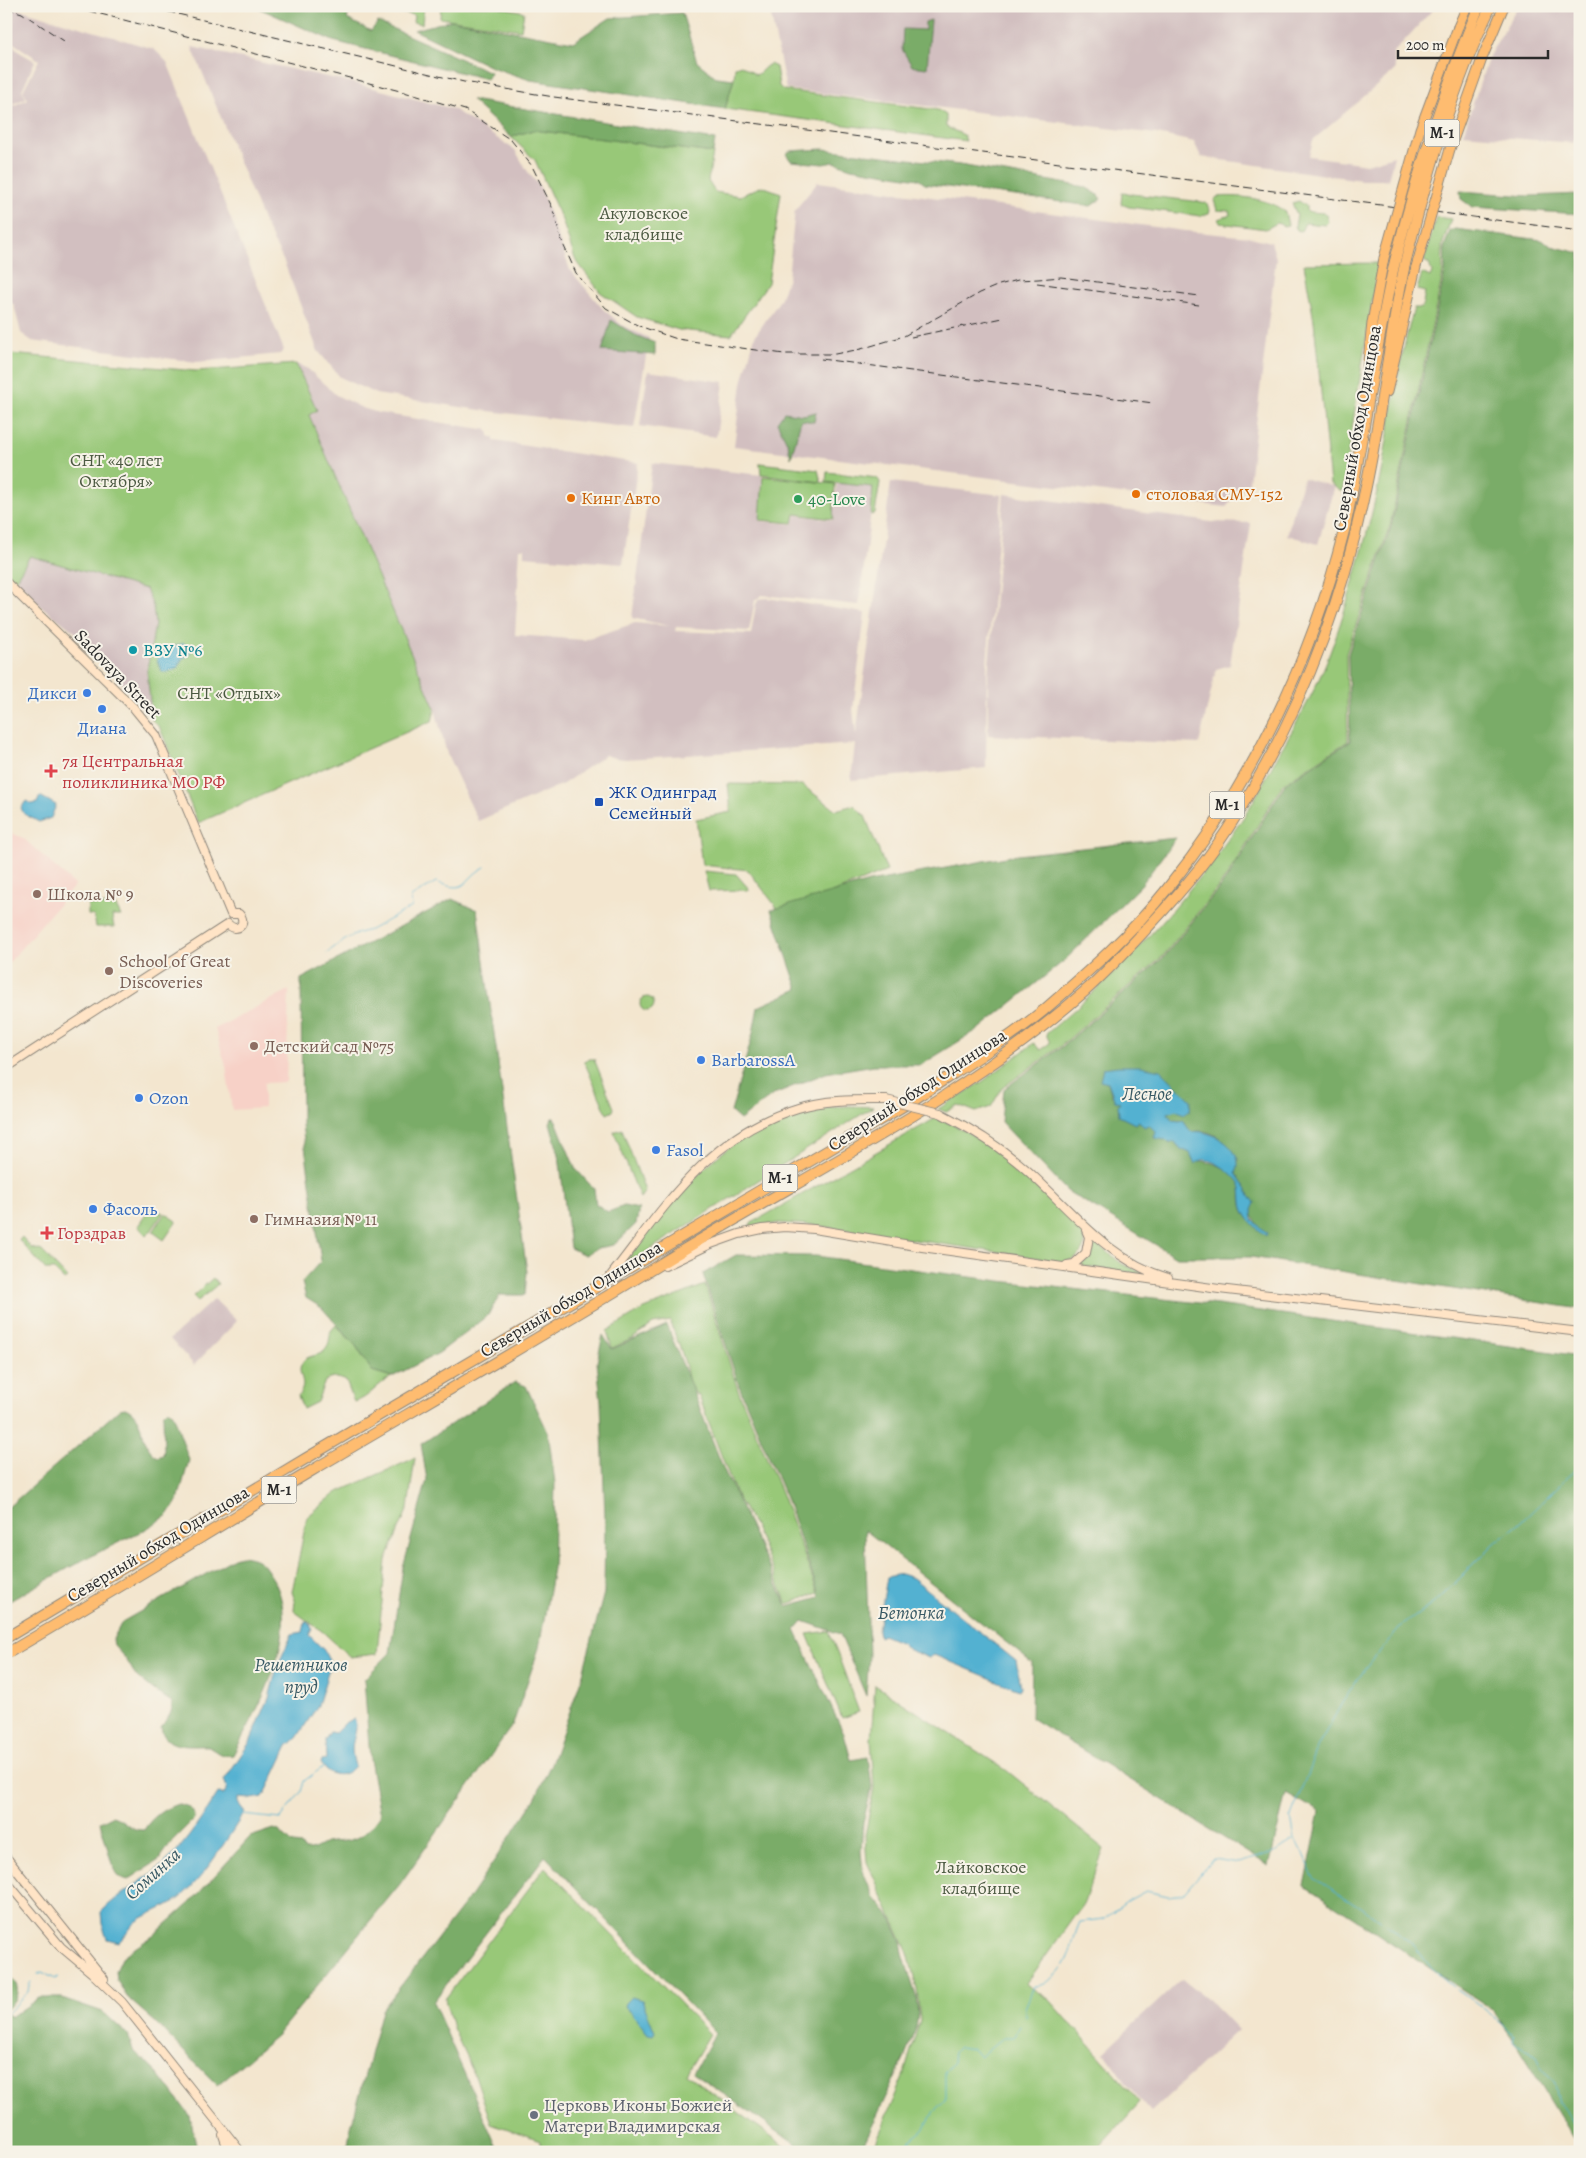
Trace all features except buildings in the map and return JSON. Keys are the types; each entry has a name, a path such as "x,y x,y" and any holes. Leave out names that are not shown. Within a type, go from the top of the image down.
{"highway":[{"name":"Северный обход Одинцова","path":"6,1638 910,1102 984,1054 1043,1010 1144,915 1204,841 1248,769 1280,710 1304,654 1329,585 1352,495 1380,334 1400,262 1431,133 1479,6"},
{"name":"Северный обход Одинцова","path":"6,1654 634,1281 729,1222 917,1114 992,1064 1082,994 1110,969 1176,897 1234,819 1292,715 1326,633 1356,534 1374,446 1400,262 1441,136 1491,6"}],"main road":[{"path":"1361,444 1368,352 1384,258 1420,129 1467,6"},
{"path":"1374,446 1416,267 1452,140 1482,56 1504,6"},
{"name":"Sadovaya Street","path":"6,582 133,707 156,735 231,914"},
{"path":"231,914 239,914 243,922 241,927 231,928 227,919 231,914"},
{"path":"6,1068 228,924"},
{"name":"М-1","path":"606,1281 702,1163 741,1133 798,1108 838,1101 886,1100 940,1114 992,1141 1029,1172 1108,1247 1140,1268 1178,1281 1219,1289"},
{"path":"1057,1265 1074,1264 1086,1253 1089,1238 1081,1222"},
{"name":"М-1","path":"634,1281 730,1238 762,1229 785,1227 814,1229 922,1247 1219,1289 1580,1332"},
{"path":"6,1857 52,1911 208,2112 240,2150"},
{"path":"6,1881 58,1944 122,2002"},
{"path":"208,2112 226,2139 229,2151 235,2147 240,2150"}],"shaded area":[{"path":"8,6 154,49 167,62 284,350 280,354 197,362 32,341 21,333 14,305 6,298 6,109 28,99 23,91 39,60 6,38"},
{"path":"769,6 1436,6 1394,52 1395,70 1313,140 1309,156 1367,164 1394,156 1388,180 1361,180 1201,157 1194,142 1157,134 786,89"},
{"path":"1518,6 1580,6 1580,130 1573,143 1463,134 1489,56"},
{"path":"6,45 13,45 21,53 35,61 22,90 26,98 15,103 6,103"},
{"path":"192,47 354,83 453,109 515,150 528,172 540,187 570,270 603,309 623,326 649,338 634,428 480,410 376,394 340,377 318,351 284,262 263,220"},
{"path":"818,182 1185,231 1250,237 1271,242 1276,258 1249,482 1226,507 734,446 742,383 755,336 780,300 788,278 795,210"},
{"path":"296,364 308,369 336,395 362,408 379,413 488,430 489,436 494,438 494,441 638,463 623,564 524,556 525,548 520,548 515,635 584,640 635,623 670,626 632,618 652,463 762,475 760,521 793,524 796,515 833,520 837,482 874,487 859,605 762,595 755,600 749,631 676,627 675,631 751,634 756,604 759,599 767,598 865,613 853,710 856,735 891,482 1002,495 987,663 986,768 851,780 855,744 626,759 605,755 563,784 478,821 447,754 435,709 309,415 317,410"},
{"path":"648,371 724,382 716,437 640,426"},
{"path":"1303,478 1334,487 1318,544 1287,535"},
{"path":"1004,494 1211,522 1251,523 1230,665 1216,669 1199,744 988,735 988,675"},
{"path":"30,556 146,589 153,606 155,624 151,714 144,709 97,655 79,638 80,636 37,603 15,579"},
{"name":"Школа № 9","path":"6,831 23,838 75,885 6,966"},
{"name":"Детский сад №75","path":"289,990 286,1082 264,1083 264,1108 232,1110 226,1066 215,1029"},
{"path":"214,1299 237,1321 194,1365 170,1339"},
{"path":"1182,1979 1211,2002 1238,2030 1151,2112 1126,2083 1104,2052"}],"green space":[{"path":"254,6 351,6 347,19 371,31 378,22 490,72 487,79 333,41"},
{"path":"366,6 424,6 422,24 413,22 414,15"},
{"path":"441,6 496,6 524,12 521,30 440,18"},
{"path":"682,13 697,62 716,77 734,79 725,109 530,80 491,67 414,30 452,20 573,42 610,18"},
{"path":"931,20 927,68 912,66 902,49 903,29 925,30 925,22"},
{"path":"770,64 776,67 779,86 783,90 938,110 946,115 946,127 964,135 966,141 725,109 734,79 735,67 741,65 756,75"},
{"path":"471,100 715,140 713,153 533,130 512,138"},
{"name":"Акуловское кладбище","path":"533,130 713,153 708,181 715,192 740,196 762,186 781,193 768,283 731,335 679,330 637,317 600,292 575,259 562,220 535,160 512,138"},
{"path":"823,149 960,165 1085,187 1097,194 1101,199 1091,206 925,184 918,179 851,168 834,162 823,164 791,161 786,154 790,151"},
{"path":"1460,191 1529,196 1580,194 1580,214 1472,207 1461,199"},
{"path":"1122,193 1202,202 1206,203 1210,210 1209,214 1201,216 1129,207 1121,204"},
{"path":"1217,197 1252,198 1270,203 1285,212 1288,225 1284,226 1277,223 1266,229 1220,223 1219,219 1230,215 1229,211 1217,210 1214,200"},
{"path":"1299,201 1306,206 1308,211 1326,214 1328,222 1325,225 1305,223 1301,231 1297,230 1295,226 1297,215 1292,203"},
{"path":"1436,217 1451,219 1442,246 1443,273 1390,526 1346,654 1348,741 1283,784 1227,876 1163,956 1062,1045 1002,1088 991,1107 976,1112 958,1105 946,1112 938,1109 982,1082 1034,1043 1040,1050 1050,1043 1046,1034 1125,962 1196,882 1239,824 1256,796 1318,681 1346,606 1362,553 1377,491 1407,334 1414,308 1422,308 1425,292 1417,290 1422,273 1430,277 1432,272 1429,264 1424,261"},
{"path":"1455,229 1542,240 1551,246 1580,253 1580,861 1576,872 1580,873 1580,1309 1251,1257 1176,1257 1067,1191 1001,1122 1004,1089 1063,1046 1164,957 1228,877 1285,784 1350,741 1348,654 1391,527 1445,271 1444,247 1450,231","holes":["1160,1070 1173,1084 1176,1110 1167,1112 1172,1120 1180,1121 1192,1132 1200,1131 1213,1134 1229,1147 1238,1159 1236,1173 1245,1189 1255,1220 1266,1233 1251,1221 1245,1213 1241,1201 1240,1184 1232,1173 1220,1166 1193,1160 1191,1153 1181,1149 1174,1141 1155,1136 1156,1132 1149,1125 1122,1116 1121,1102 1112,1096 1108,1082"]},
{"path":"1378,263 1342,492 1330,484 1314,321 1304,264"},
{"path":"611,320 635,335 655,343 655,355 602,351"},
{"path":"11,354 196,371 296,364 317,410 309,415 435,709 432,721 198,823 160,728 152,720 147,671 155,624 153,606 146,589 30,556 13,584 6,578 6,368 10,365"},
{"path":"784,412 803,415 816,412 814,422 801,420 791,458 788,444 777,422"},
{"path":"760,463 818,470 821,482 761,474"},
{"path":"827,472 877,478 880,482 875,513 871,515 873,487 826,482"},
{"name":"40-Love","path":"763,476 835,484 833,519 795,514 793,523 760,520"},
{"path":"728,784 802,785 836,810 854,805 865,816 887,871 781,913 748,870 702,865 696,819 731,812"},
{"path":"1176,838 1141,885 1065,960 982,1027 921,1065 874,1065 826,1073 774,1094 740,1120 731,1112 753,1033 758,1007 798,989 771,910 869,882 1017,855"},
{"path":"704,871 736,874 750,890 709,891"},
{"path":"452,899 477,910 527,1272 525,1295 500,1295 488,1315 439,1353 392,1377 372,1371 356,1346 322,1308 306,1298 302,1282 321,1261 302,1125 301,979"},
{"path":"88,904 116,906 121,916 112,916 114,927 96,927 94,916 88,915"},
{"path":"644,997 650,997 654,1004 650,1011 644,1011 640,1007 640,1001"},
{"path":"594,1059 614,1108 613,1111 607,1114 584,1061"},
{"path":"848,1106 873,1107 618,1270 687,1186 728,1148 774,1122 810,1111"},
{"path":"552,1118 556,1121 575,1168 594,1189 596,1204 608,1212 624,1206 639,1209 636,1224 614,1245 598,1248 585,1255 570,1248 559,1155 550,1123"},
{"path":"936,1118 983,1142 1011,1164 1067,1214 1080,1230 1085,1243 1078,1256 1065,1262 813,1225 779,1223 751,1228 750,1224"},
{"path":"622,1129 645,1191 640,1198 614,1132"},
{"path":"151,1207 163,1213 151,1231 146,1235 138,1226"},
{"path":"165,1213 177,1221 164,1240 153,1232"},
{"path":"22,1237 31,1248 42,1251 67,1278 64,1280 54,1270 46,1270 19,1240"},
{"path":"1092,1239 1122,1264 1148,1275 1080,1266 1089,1256"},
{"path":"736,1255 816,1256 1000,1281 1218,1305 1580,1356 1580,2148 1511,2036 1492,2009 1305,1886 1320,1812 1286,1793 1269,1866 1031,1718 1032,1663 865,1530 869,1655 866,1696 840,1634 803,1621 795,1630 844,1734 851,1760 868,1757 872,1787 863,1822 861,1852 863,1871 873,1896 890,1916 901,1940 903,1954 916,1996 918,2014 916,2028 906,2054 860,2152 807,2152 693,2073 716,2033 545,1856 433,2002 499,2152 347,2152 350,2131 382,2010 472,1894 535,1799 553,1759 582,1677 604,1593 605,1520 601,1402 597,1362 603,1335 612,1349 667,1325 724,1470 787,1606 820,1597 788,1503 739,1386 703,1274"},
{"path":"213,1278 218,1284 198,1301 193,1296"},
{"path":"705,1285 738,1390 783,1497 818,1593 787,1604 755,1527 737,1497 699,1396 690,1385 685,1363 670,1321 653,1324 632,1339 612,1348 607,1331 642,1310"},
{"path":"336,1325 356,1346 372,1371 392,1377 364,1398 354,1402 346,1381 336,1378 325,1381 317,1402 303,1409 298,1396 303,1386 300,1367 305,1359 323,1352 327,1348 330,1332"},
{"path":"515,1382 526,1386 548,1432 555,1483 553,1568 539,1648 513,1724 400,1884 277,2035 217,2085 154,2021 130,2000 117,1981 116,1971 123,1956 153,1936 190,1903 250,1837 274,1829 279,1831 293,1844 301,1845 304,1850 310,1850 326,1843 355,1839 364,1834 380,1815 370,1759 364,1679 390,1653 403,1568 427,1480 421,1444"},
{"path":"125,1408 132,1412 140,1424 148,1446 158,1457 163,1455 164,1449 163,1414 167,1410 172,1412 189,1460 178,1500 168,1515 146,1529 83,1560 6,1603 6,1509 120,1409"},
{"path":"415,1458 408,1508 386,1560 377,1654 350,1657 323,1632 294,1611 295,1600 292,1592 307,1517 336,1493"},
{"path":"241,1556 253,1558 261,1562 273,1579 281,1600 283,1622 281,1645 265,1692 233,1755 223,1755 209,1746 180,1745 168,1740 161,1727 171,1712 172,1702 154,1691 136,1676 126,1659 114,1646 113,1639 122,1622 234,1558"},
{"path":"829,1631 859,1712 842,1718 807,1634"},
{"name":"Лайковское кладбище","path":"875,1685 1006,1770 1104,1849 1083,1904 1026,1984 1050,2000 1140,2102 1095,2152 872,2152 904,2074 920,2020 917,1989 908,1953 867,1862 865,1836 874,1787 871,1739"},
{"path":"178,1804 190,1808 194,1819 173,1840 159,1860 128,1880 119,1877 112,1864 100,1822 112,1816 134,1829 144,1830 158,1814"},
{"path":"545,1867 710,2034 686,2074 793,2152 540,2152 540,2140 491,2123 476,2078 453,2028 445,1999"},
{"path":"6,1951 12,1970 9,1977 16,1985 17,1994 6,2010"},
{"path":"39,1998 62,1998 103,2012 128,2035 133,2050 161,2077 190,2116 196,2152 6,2152 6,2012 11,2017"}],"water":[{"path":"184,643 191,654 182,659 178,668 162,672 157,660 160,651"},
{"path":"40,796 56,805 51,818 39,822 24,814 21,808 26,801 32,804 37,803"},
{"name":"Лесное","path":"1141,1066 1160,1070 1191,1100 1190,1110 1184,1114 1176,1110 1168,1113 1172,1120 1180,1121 1183,1119 1192,1132 1200,1132 1218,1137 1232,1149 1237,1157 1236,1173 1255,1203 1252,1210 1253,1220 1267,1233 1266,1236 1247,1217 1243,1210 1240,1185 1229,1172 1218,1164 1207,1160 1202,1160 1195,1164 1190,1153 1181,1149 1174,1141 1170,1144 1166,1140 1154,1138 1156,1132 1149,1125 1144,1127 1139,1121 1135,1124 1119,1116 1118,1105 1120,1102 1115,1101 1108,1082 1100,1080 1103,1068"},
{"name":"Бетонка","path":"901,1574 913,1578 1016,1661 1021,1687 1019,1690 934,1655 929,1658 907,1649 902,1643 883,1635 879,1637 878,1630 887,1577"},
{"name":"Решетников пруд","path":"305,1621 310,1624 312,1629 309,1635 324,1650 331,1663 318,1705 297,1738 288,1746 263,1797 252,1799 238,1798 238,1803 245,1812 200,1877 183,1895 136,1922 119,1942 107,1939 102,1924 101,1912 170,1858 190,1835 218,1793 224,1794 227,1788 224,1780 250,1742 269,1698 277,1667 292,1634 303,1632"},
{"path":"354,1719 356,1727 352,1751 355,1766 347,1773 333,1774 324,1768 321,1763 322,1760 326,1759 325,1740 330,1732 335,1733 346,1722"},
{"path":"631,1997 642,2000 655,2032 653,2035 648,2034 631,2012 624,2007"}],"waterway":[{"path":"327,953 358,933 370,930 412,907 411,897 436,882 447,886 461,886 485,867"},
{"path":"1454,1987 1432,1969 1413,1944 1368,1912 1316,1879 1295,1839 1291,1817 1318,1746 1342,1703 1365,1669 1399,1628 1438,1600 1495,1543 1519,1524 1580,1465"},
{"path":"243,1815 280,1819 301,1792 304,1781 323,1767"},
{"path":"1025,2017 1025,2008 1034,1986 1041,1985 1059,1972 1070,1952 1080,1922 1104,1919 1129,1900 1146,1891 1168,1896 1183,1894 1213,1859 1239,1863 1277,1851 1294,1840"},
{"name":"Соминка","path":"38,1974 42,1972 55,1979 58,1977"},
{"name":"Соминка","path":"6,2015 28,1992 31,1982"},
{"path":"1457,1989 1487,2011 1514,2035 1513,2042 1537,2056 1544,2071 1555,2084 1559,2103 1569,2116 1580,2137"},
{"path":"901,2152 923,2130 936,2109 945,2100 945,2072 953,2062 954,2052 959,2047 973,2049 980,2057 1004,2037 1014,2037 1020,2026"}],"railway":[{"path":"29,6 69,6 404,92 465,110 511,140 532,166 552,207 563,244 576,273 606,308 639,326 677,339 784,354 835,354 861,349 904,336 980,293 1018,280 1061,277 1199,296"},
{"path":"144,6 464,82 554,97 1580,231"},
{"path":"6,8 22,13 64,41"},
{"path":"1037,283 1199,305"},
{"path":"911,337 1003,318"},
{"path":"821,359 1153,403"}],"place":[{"name":"столовая СМУ-152","path":"1136,494"},
{"name":"Кинг Авто","path":"571,498"},
{"name":"40-Love","path":"798,499"},
{"name":"ВЗУ №6","path":"133,650"},
{"name":"Дикси","path":"87,693"},
{"name":"Диана","path":"102,709"},
{"name":"7я Центральная поликлиника МО РФ","path":"51,771"},
{"name":"ЖК Одинград Семейный","path":"599,802"},
{"name":"Школа № 9","path":"37,894"},
{"name":"School of Great Discoveries","path":"109,971"},
{"name":"Детский сад №75","path":"254,1046"},
{"name":"BarbarossA","path":"701,1060"},
{"name":"Ozon","path":"139,1098"},
{"name":"Fasol","path":"656,1150"},
{"name":"Фасоль","path":"93,1209"},
{"name":"Гимназия № 11","path":"254,1219"},
{"name":"Горздрав","path":"47,1233"},
{"name":"Церковь Иконы Божией Матери Владимирская","path":"534,2115"}],"park label":[{"name":"СНТ «40 лет Октября»","path":"116,470"},
{"name":"СНТ «Отдых»","path":"229,693"}]}
